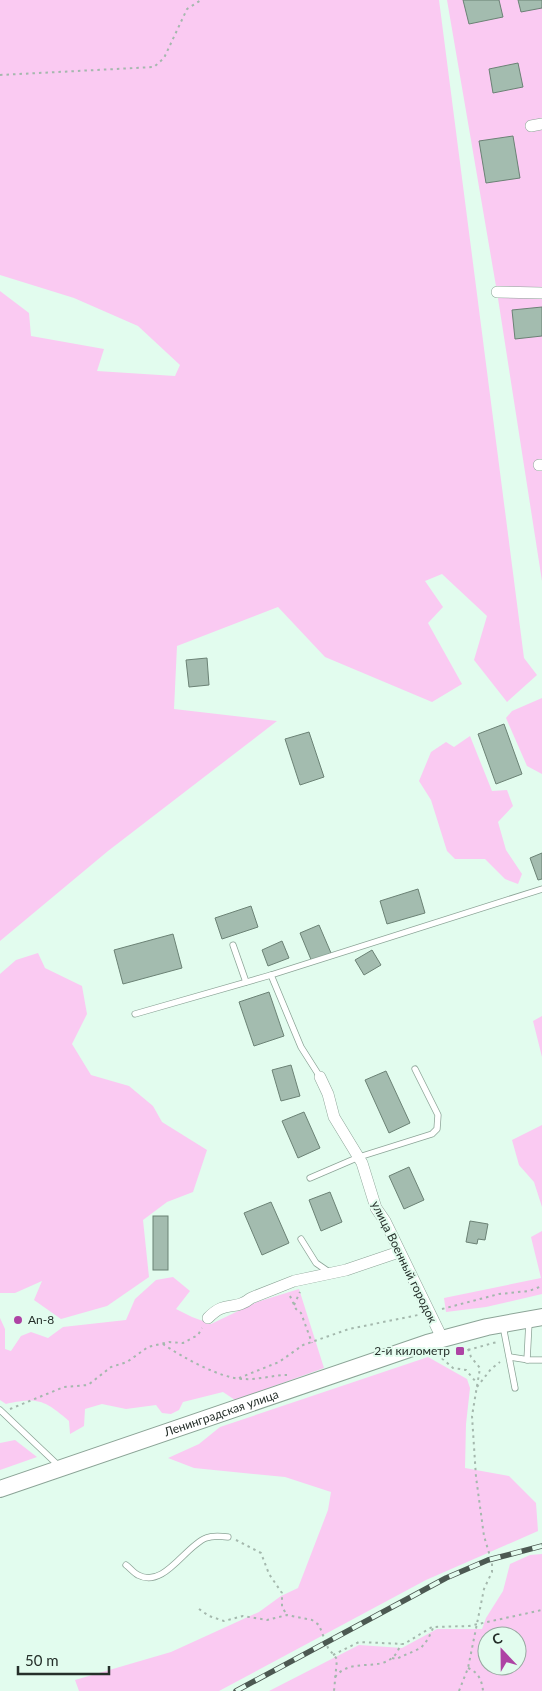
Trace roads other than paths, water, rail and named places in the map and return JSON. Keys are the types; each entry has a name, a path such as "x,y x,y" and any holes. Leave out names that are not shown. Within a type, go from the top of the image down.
{"main road":[{"name":"Ленинградская улица","path":"0,1489 300,1385 439,1345 505,1332 536,1318"}],"street":[{"path":"497,292 542,293"},
{"name":"улица Военный городок","path":"320,1077 328,1094 334,1117 365,1169 376,1208 429,1312 439,1345"},
{"path":"208,1318 218,1308 245,1303 251,1298 285,1284 330,1274 399,1252"}],"lane":[{"path":"135,1014 271,976 542,889"},
{"path":"233,945 246,982"},
{"path":"271,976 301,1047 320,1077"},
{"path":"310,1178 359,1158 432,1134 437,1129 438,1115 415,1068"},
{"path":"301,1239 316,1263 330,1274"},
{"path":"527,1360 536,1318"},
{"path":"505,1332 515,1388"},
{"path":"510,1357 542,1360"},
{"path":"1,1411 61,1468"},
{"path":"126,1564 138,1575 150,1577 170,1568 204,1538 228,1537"}],"railway":[{"path":"236,1691 446,1578 488,1560 542,1546"}],"place":[{"name":"An-8","path":"18,1320"},
{"name":"2-й километр","path":"460,1351"}]}
